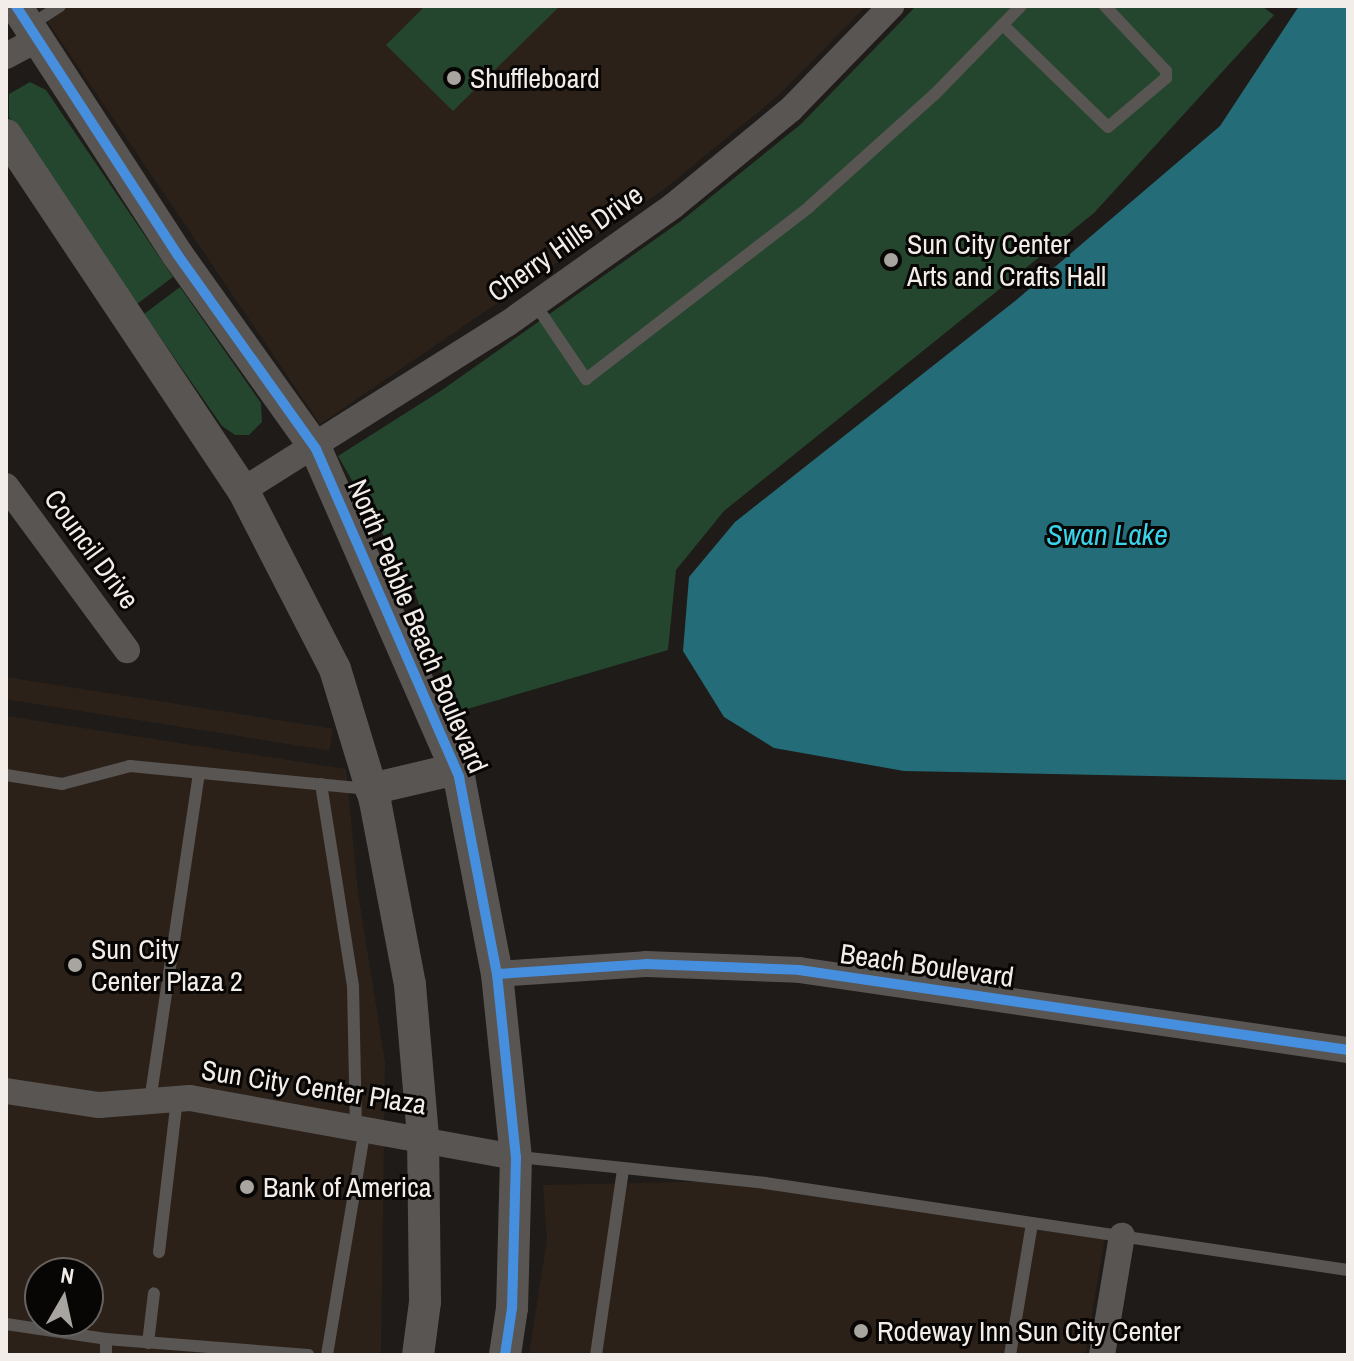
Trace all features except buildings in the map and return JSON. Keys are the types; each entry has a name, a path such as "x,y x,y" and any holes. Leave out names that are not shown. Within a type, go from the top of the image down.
{"street":[{"name":"Cherry Hills Drive","path":"243,490 316,449 535,304 673,206 791,109 891,6"},
{"path":"6,56 27,24"},
{"name":"North Pebble Beach Boulevard","path":"27,24 177,254 316,449 456,769 497,974 516,1157 512,1308 505,1355"},
{"path":"6,135 243,490 335,669 371,789 410,985 423,1136 425,1302 418,1355"},
{"name":"Council Drive","path":"6,486 127,650"},
{"path":"371,789 456,769"},
{"name":"Beach Boulevard","path":"497,974 646,964 799,970 1348,1050"},
{"name":"Sun City Center Plaza","path":"6,1091 99,1105 177,1099 423,1136 516,1157"},
{"path":"1102,1355 1122,1236"}],"lane":[{"path":"27,24 60,6"},
{"path":"535,304 586,379 809,207 1021,6"},
{"path":"1003,25 1108,127 1166,78 1166,71 1105,6"},
{"path":"6,775 62,784 130,766 371,789"},
{"path":"150,1101 199,773"},
{"path":"321,784 353,986 360,1126 327,1355"},
{"path":"159,1252 177,1099"},
{"path":"516,1157 623,1171 765,1183 1348,1270"},
{"path":"596,1355 623,1171"},
{"path":"1010,1355 1032,1224"},
{"path":"148,1343 154,1293"},
{"path":"6,1324 106,1339 308,1355"},
{"path":"106,1339 106,1355"}],"shaded area":[{"path":"37,6 866,6 780,94 663,190 320,424"},
{"path":"6,677 333,729 329,751 6,699"},
{"path":"6,716 346,769 358,893 385,1062 381,1355 6,1355"},
{"path":"731,1181 1105,1237 1085,1355 529,1355 547,1239 543,1185"}],"green space":[{"name":"Shuffleboard","path":"425,6 560,6 453,111 386,45"},
{"path":"916,6 1262,6 1274,15 1094,213 724,511 676,570 668,650 457,712 413,587 338,456 442,390 681,221 801,124"},
{"path":"30,82 46,90 173,277 137,304 9,117 9,94"},
{"path":"180,287 261,403 262,422 249,435 235,435 222,426 144,314"}],"water":[{"name":"Swan Lake","path":"1299,6 1348,6 1348,780 904,771 774,748 724,717 683,651 689,577 735,522 1015,301 1220,126"}],"cycle path":[{"path":"16,6 177,254 316,449 459,777 497,974 516,1157 512,1308 505,1355"},
{"path":"497,974 646,964 799,970 1348,1050"}],"place":[{"name":"Shuffleboard","path":"454,78"},
{"name":"Sun City Center Arts and Crafts Hall","path":"891,260"},
{"name":"Sun City Center Plaza 2","path":"75,965"},
{"name":"Bank of America","path":"247,1187"},
{"name":"Rodeway Inn Sun City Center","path":"861,1331"}]}
